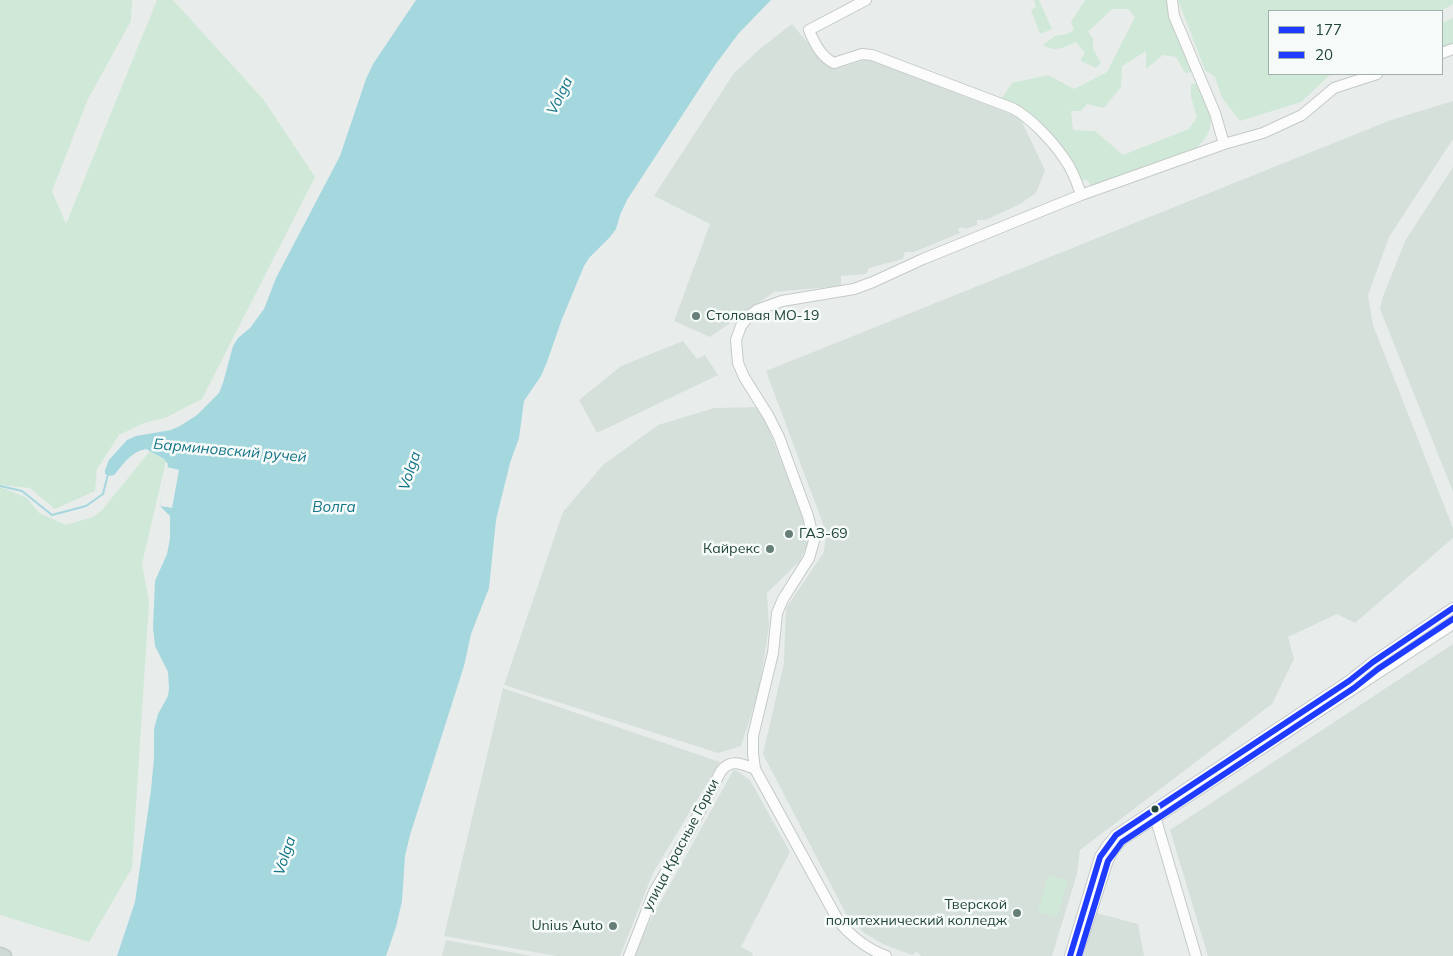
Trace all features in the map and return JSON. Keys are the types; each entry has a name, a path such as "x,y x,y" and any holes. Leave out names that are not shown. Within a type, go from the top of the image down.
{"main road":[{"path":"0,954 5,956"}],"street":[{"path":"866,0 809,30 818,48 828,60 834,63 862,54 872,55 1022,113 1053,145 1068,165 1081,195"},
{"path":"1172,0 1174,16 1214,113 1224,144"},
{"path":"886,956 871,950 856,940 840,922 755,769 753,753 754,736 774,653 777,613 783,599 811,554 814,537 779,438 738,363 736,340 741,326 752,313 782,301 854,289 1081,195 1224,144 1263,133 1302,116 1334,88 1374,75"},
{"path":"1078,956 1105,866 1110,855 1122,840 1154,815 1453,608"},
{"path":"1070,956 1102,853 1119,833 1154,815 1453,624"},
{"name":"улица Красные Горки","path":"629,956 654,892 688,834 721,771 727,764 734,762 755,769"},
{"path":"1154,815 1196,956"}],"shaded area":[{"path":"792,24 827,66 835,69 868,59 872,60 1020,118 1045,170 1036,193 1020,204 986,220 977,220 977,225 965,229 962,227 958,229 960,233 914,252 905,252 903,259 869,268 866,274 841,276 841,286 774,292 710,337 674,321 710,224 654,196 734,73 761,48"},
{"path":"1453,101 1453,139 1389,237 1368,295 1373,325 1453,528 1453,538 1355,623 1337,614 1288,637 1294,659 1272,704 1080,850 1077,874 1052,956 921,956 917,952 912,955 885,945 864,933 846,914 763,754 784,663 786,608 824,552 826,532 766,371 1391,120"},
{"path":"1453,167 1453,492 1380,309 1382,299 1405,241"},
{"path":"683,341 697,359 705,355 718,375 597,433 579,400 621,366"},
{"path":"760,407 811,537 800,561 767,593 769,626 759,691 741,746 718,753 504,685 563,512 603,465 658,425 714,408"},
{"path":"1453,644 1453,956 1208,956 1170,830"},
{"path":"503,688 720,762 653,873 620,956 556,956 444,936"},
{"path":"734,769 750,780 790,852 741,947 751,952 753,956 634,956 652,917"},
{"path":"1096,913 1138,924 1144,956 1084,956"},
{"path":"446,940 532,956 442,956"}],"green space":[{"path":"0,0 132,0 131,21 88,99 52,191 66,224 157,0 173,0 263,99 315,177 202,399 165,418 144,423 119,435 97,469 95,491 55,509 30,488 0,485"},
{"path":"1034,0 1039,0 1052,29 1040,34 1031,10 1036,7"},
{"path":"1085,0 1170,0 1193,72 1185,73 1176,57 1163,55 1146,69 1146,51 1122,66 1121,87 1104,108 1087,104 1081,111 1071,111 1073,130 1095,131 1123,155 1189,129 1197,117 1191,97 1191,84 1198,83 1209,110 1211,125 1204,140 1196,148 1093,188 1087,180 1079,180 1071,163 1000,101 1012,83 1048,75 1074,89 1107,72 1135,17 1128,9 1112,9 1088,32 1093,38 1093,49 1101,63 1096,68 1081,61 1085,53 1076,42 1056,49 1043,45 1055,36 1067,34 1074,30 1071,22"},
{"path":"1178,0 1453,0 1453,4 1443,10 1268,10 1268,75 1330,75 1301,102 1240,121 1222,98 1215,77 1205,70"},
{"path":"1453,18 1453,45 1443,48 1443,23"},
{"path":"150,451 166,461 142,564 149,602 132,868 89,942 0,915 0,487 27,498 39,513 66,525 93,517 102,510"},
{"path":"1048,875 1068,880 1057,917 1038,912"}],"water":[{"name":"Волга","path":"416,0 771,0 739,33 715,65 627,200 616,229 584,266 541,376 524,401 519,438 510,463 496,520 489,588 471,634 464,666 410,835 405,856 402,901 396,927 386,956 117,956 135,902 151,790 154,729 158,714 168,696 169,688 168,672 155,646 153,628 155,581 167,554 170,539 170,516 160,506 168,464 164,459 146,449 131,456 114,475 105,474 105,470 109,460 127,440 136,436 171,430 180,426 197,415 219,393 233,346 264,309 276,278 340,156 366,79 373,64"}],"pier":[{"path":"167,467 179,470 172,508 160,506"}],"waterway":[{"name":"Барминовский ручей","path":"0,486 22,491 52,515 86,506 103,494 108,474"}],"transit line":[{"name":"177","path":"1070,956 1100,857 1116,835 1349,681 1373,662 1453,608"},
{"name":"20","path":"1079,956 1108,861 1122,842 1354,688 1378,669 1453,619"}],"place":[{"name":"Столовая МО-19","path":"696,316"},
{"name":"ГАЗ-69","path":"789,534"},
{"name":"Кайрекс","path":"770,549"},
{"name":"Тверской политехнический колледж","path":"1017,913"},
{"name":"Unius Auto","path":"613,926"}],"water label":[{"name":"Volga","path":"560,96"},
{"name":"Volga","path":"410,471"},
{"name":"Volga","path":"285,856"}]}
